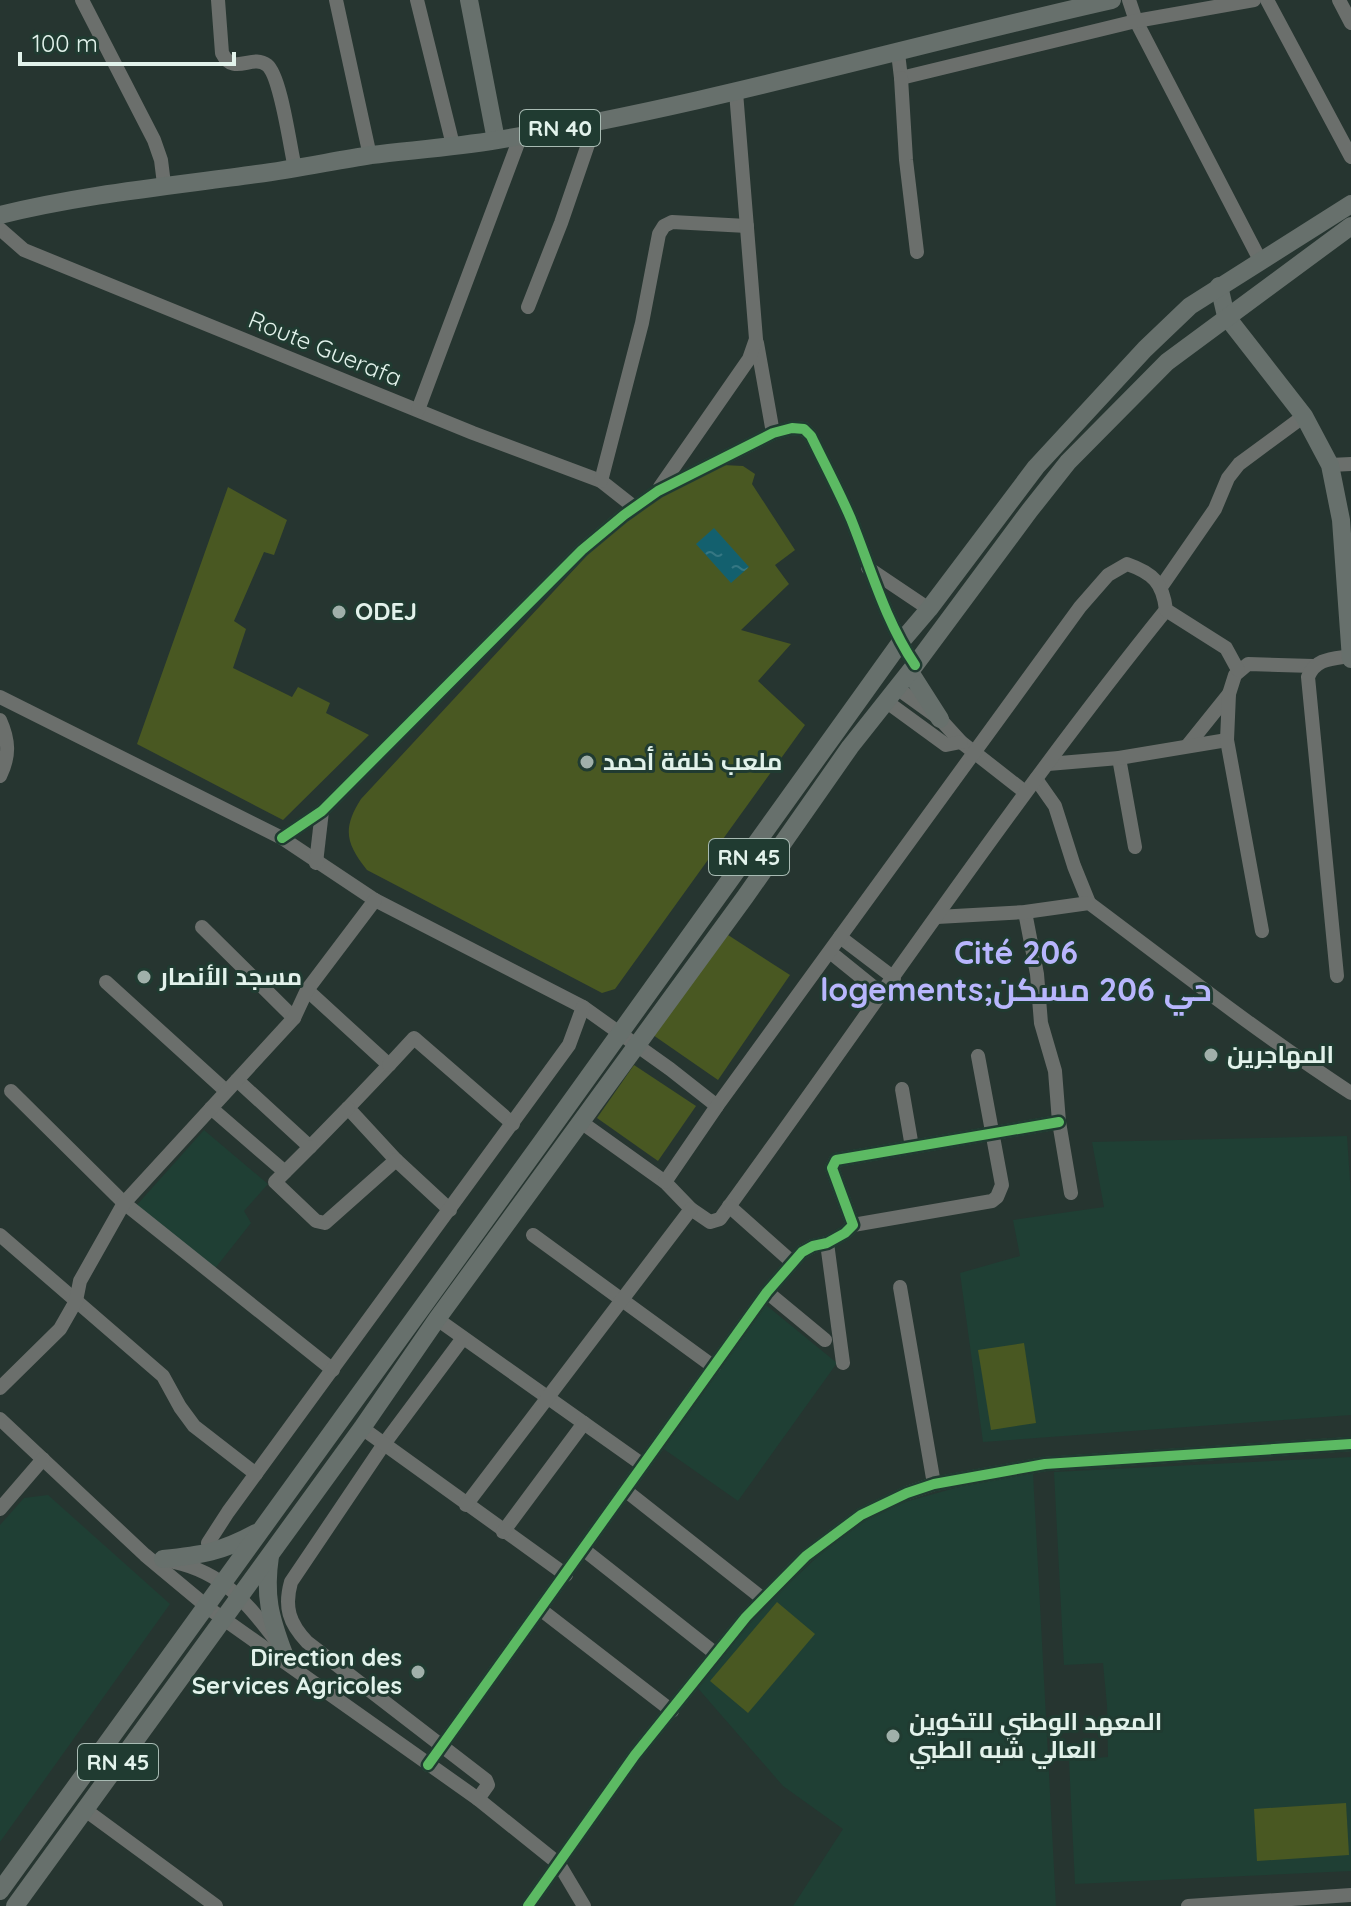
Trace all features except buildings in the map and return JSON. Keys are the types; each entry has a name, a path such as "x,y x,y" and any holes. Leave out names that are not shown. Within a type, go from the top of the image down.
{"main road":[{"path":"469,0 496,140"},
{"name":"RN 40","path":"0,215 63,200 164,184 496,140 596,121 736,92 1112,0"},
{"name":"RN 45","path":"15,1906 581,1122 629,1040 900,643 1036,467 1190,306 1351,204"},
{"name":"RN 45","path":"0,1891 224,1584 258,1531 629,1040 745,897 850,747 1068,462 1167,362 1351,226"},
{"path":"1219,286 1226,316 1304,416 1330,465 1341,520 1351,657"},
{"path":"912,669 940,719"},
{"path":"154,1557 210,1553 231,1547 258,1531"},
{"path":"271,1552 267,1580 268,1607 289,1662"},
{"path":"19,1865 35,1878"}],"street":[{"path":"82,0 154,140 164,184"},
{"path":"218,0 222,53 226,60 233,64 261,62 268,65 277,81 295,168"},
{"path":"336,0 370,156"},
{"path":"417,0 453,145"},
{"path":"1129,0 1136,21 1260,260"},
{"path":"901,78 1136,21 1254,0"},
{"path":"1267,0 1351,157"},
{"path":"1339,0 1351,23"},
{"path":"1007,24 1010,50"},
{"path":"898,53 917,252"},
{"path":"736,92 756,339 773,433"},
{"path":"528,307 596,121"},
{"path":"418,410 521,135"},
{"path":"601,481 642,323 659,234 664,226 672,222 747,226"},
{"name":"Route Guerafa","path":"0,229 24,250 601,481 634,507"},
{"path":"658,491 749,359 756,339"},
{"path":"1161,587 1215,509 1233,471 1304,416"},
{"path":"282,838 322,811 582,550 634,507 658,491 773,433 796,428 804,429 811,436 850,518 912,669"},
{"path":"1330,465 1351,464"},
{"path":"665,1182 1080,607 1108,575 1127,564 1147,573 1161,587 1166,610 1226,648 1238,670"},
{"path":"868,567 929,609"},
{"path":"581,1122 665,1182 691,1209 710,1222 716,1222 1025,792 1166,610"},
{"path":"1262,931 1227,740 1229,694 1238,670 1248,664 1313,666 1323,660 1351,657"},
{"path":"1313,666 1308,677 1308,694 1337,976"},
{"path":"1188,745 1229,694"},
{"path":"892,695 946,745 961,742"},
{"path":"892,695 940,719 954,730 961,742 1025,792"},
{"path":"1,699 282,838 375,900 583,1007 717,1106"},
{"path":"0,720 8,745 0,776"},
{"path":"1048,764 1119,758 1227,740"},
{"path":"1119,758 1135,847"},
{"path":"1036,779 1055,806 1089,903 1190,981 1351,1093"},
{"path":"316,863 322,811"},
{"path":"0,1388 60,1329 76,1301 80,1281 124,1203 294,1018 307,990 375,900"},
{"path":"937,917 1025,912 1089,903"},
{"path":"1025,912 1037,974 1041,1023 1055,1071 1059,1122 1071,1193"},
{"path":"202,927 294,1018"},
{"path":"840,937 894,978"},
{"path":"830,952 882,994"},
{"path":"106,982 226,1091"},
{"path":"307,990 389,1065"},
{"path":"210,1553 208,1543 256,1474 569,1045 583,1007"},
{"path":"396,1160 325,1223 316,1221 275,1182 414,1038 513,1124"},
{"path":"428,1765 767,1292 802,1252 827,1243 853,1225 992,1201 997,1197 1002,1185 978,1056"},
{"path":"237,1080 310,1147"},
{"path":"902,1089 912,1147"},
{"path":"11,1091 124,1203 333,1370"},
{"path":"211,1108 285,1172"},
{"path":"348,1108 396,1160 450,1210"},
{"path":"853,1225 832,1168 834,1163 845,1158 1059,1122"},
{"path":"729,1206 792,1262"},
{"path":"466,1505 691,1209"},
{"path":"0,1235 163,1376 194,1426 256,1474"},
{"path":"533,1235 714,1367"},
{"path":"827,1243 843,1363"},
{"path":"900,1287 934,1484"},
{"path":"767,1292 825,1340"},
{"path":"437,1319 643,1465"},
{"path":"463,1338 384,1444 291,1582 287,1597 288,1614 301,1636 486,1780 488,1785 478,1799"},
{"path":"0,1419 206,1606 478,1799 559,1864 584,1906"},
{"path":"503,1532 584,1423"},
{"path":"362,1428 566,1575"},
{"path":"528,1906 635,1755 762,1598 806,1556 861,1515 934,1484 1045,1464 1351,1444"},
{"path":"0,1509 43,1459"},
{"path":"625,1490 762,1598"},
{"path":"583,1549 716,1654"},
{"path":"154,1557 196,1567 224,1584 239,1596 289,1662"},
{"path":"540,1609 672,1711"},
{"path":"365,1721 383,1702"},
{"path":"84,1809 198,1901 216,1906"},
{"path":"1192,1906 1351,1895"}],"shaded area":[{"path":"204,1130 268,1184 244,1211 251,1223 213,1271 135,1207"},
{"path":"1347,1136 1351,1196 1351,1415 983,1442 960,1273 1020,1256 1013,1220 1104,1207 1092,1142"},
{"path":"760,1300 837,1363 738,1501 658,1445"},
{"path":"1351,1457 1351,1871 1075,1884 1069,1760 1108,1757 1107,1705 1103,1663 1064,1665 1054,1472"},
{"name":"المعهد الوطني للتكوين العالي شبه الطبي","path":"1033,1473 1056,1906 793,1906 843,1829 783,1786 696,1686 766,1605 846,1530 878,1512 905,1502 980,1481"},
{"path":"48,1495 170,1604 0,1842 0,1525 24,1498"}],"green space":[{"name":"ملعب خلفة أحمد","path":"723,465 743,466 755,474 752,484 795,550 775,565 789,584 741,630 791,644 758,681 805,725 615,989 602,993 367,870 351,844 351,819 361,799 618,522 640,506"},
{"path":"228,487 287,520 274,555 264,552 234,621 246,629 233,668 292,697 298,687 330,703 326,713 369,735 283,820 137,744"},
{"path":"728,935 790,975 718,1080 653,1035"},
{"path":"634,1065 696,1106 658,1161 597,1118"},
{"path":"1024,1343 1036,1423 991,1430 978,1350"},
{"path":"777,1602 815,1634 748,1713 710,1681"},
{"path":"1346,1803 1349,1855 1257,1861 1254,1809"}],"water":[{"path":"714,528 749,567 731,583 696,544"}],"cycle path":[{"path":"282,838 322,811 582,550 624,515 658,491 773,433 792,428 804,429 811,436 851,519 887,612 915,665"},
{"path":"428,1765 767,1292 802,1252 827,1243 853,1225 832,1168 836,1160 1059,1122"},
{"path":"528,1906 635,1755 746,1617 806,1556 861,1515 934,1484 1045,1464 1351,1444"}],"place":[{"name":"ODEJ","path":"339,612"},
{"name":"ملعب خلفة أحمد","path":"587,762"},
{"name":"مسجد الأنصار","path":"144,977"},
{"name":"المهاجرين","path":"1211,1055"},
{"name":"Direction des Services Agricoles","path":"418,1672"},
{"name":"المعهد الوطني للتكوين العالي شبه الطبي","path":"893,1736"}],"district":[{"name":"Cité 206 logements;حي 206 مسكن","path":"1016,972"}]}
